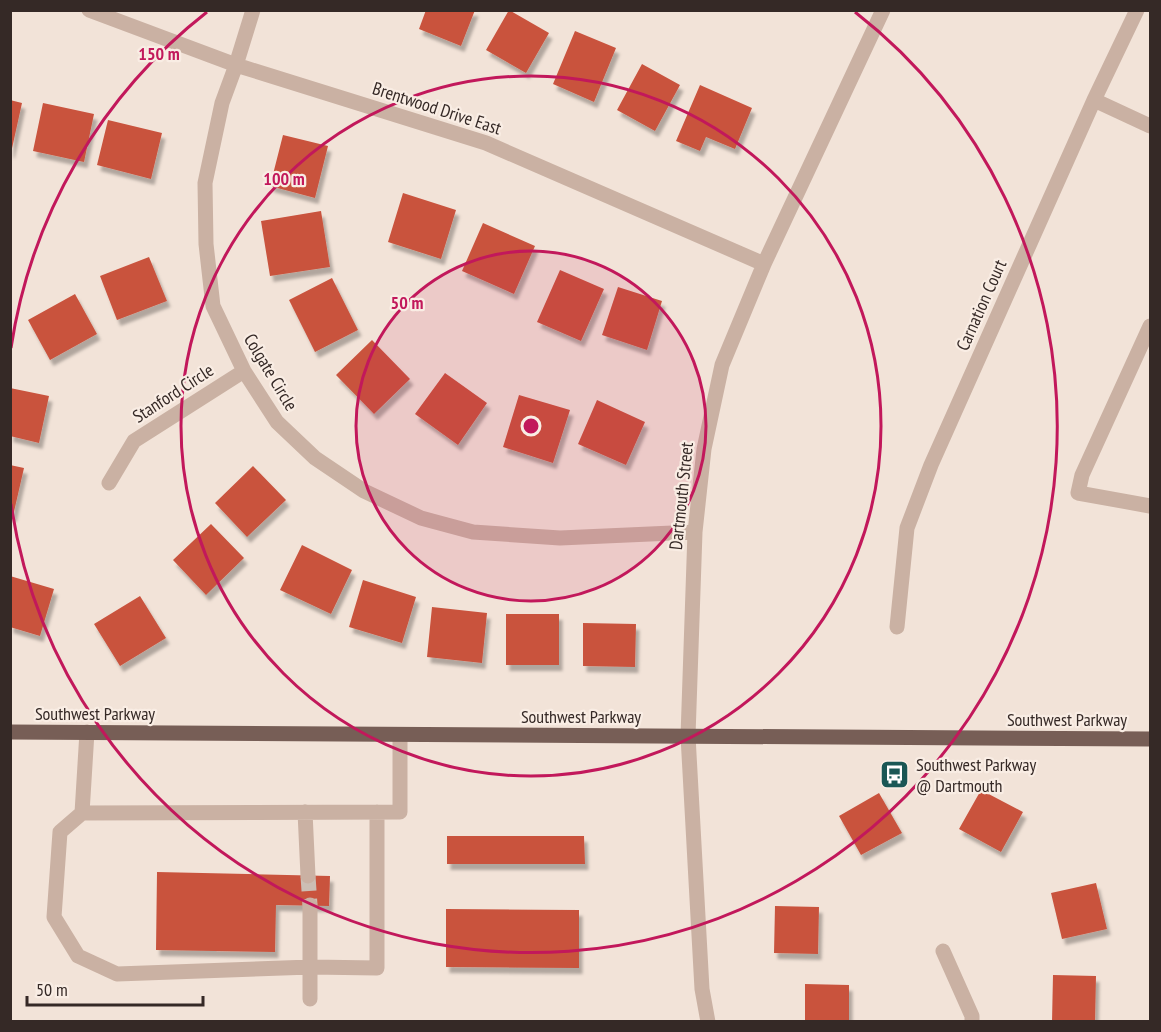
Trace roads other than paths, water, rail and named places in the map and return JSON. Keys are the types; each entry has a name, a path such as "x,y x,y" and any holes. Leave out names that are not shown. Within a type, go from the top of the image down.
{"main road":[{"name":"Southwest Parkway","path":"10,732 1150,739"}],"street":[{"name":"Brentwood Drive East","path":"89,10 236,65 486,143 764,264"},
{"name":"Colgate Circle","path":"253,10 222,103 205,183 206,244 213,306 244,371 277,422 315,458 364,491 421,518 473,531 560,538 696,532"},
{"name":"Dartmouth Street","path":"708,1022 702,989 688,736 696,532 704,449 722,365 764,264 883,10"},
{"name":"Carnation Court","path":"897,627 907,528 931,465 1094,100 1137,10"},
{"path":"1094,100 1150,126"},
{"path":"1148,506 1078,493 1082,476 1150,326"},
{"name":"Stanford Circle","path":"109,483 134,441 244,371"},
{"path":"82,813 87,732"},
{"path":"377,813 377,968 310,967 117,974 78,956 54,917 60,832 82,813 400,812 400,735"},
{"path":"305,812 308,876"},
{"path":"310,906 310,999"},
{"path":"943,951 972,1016 972,1022"}],"tunnel":[{"path":"308,876 310,905"}],"place":[{"name":"Southwest Parkway @ Dartmouth","path":"895,774"}]}
